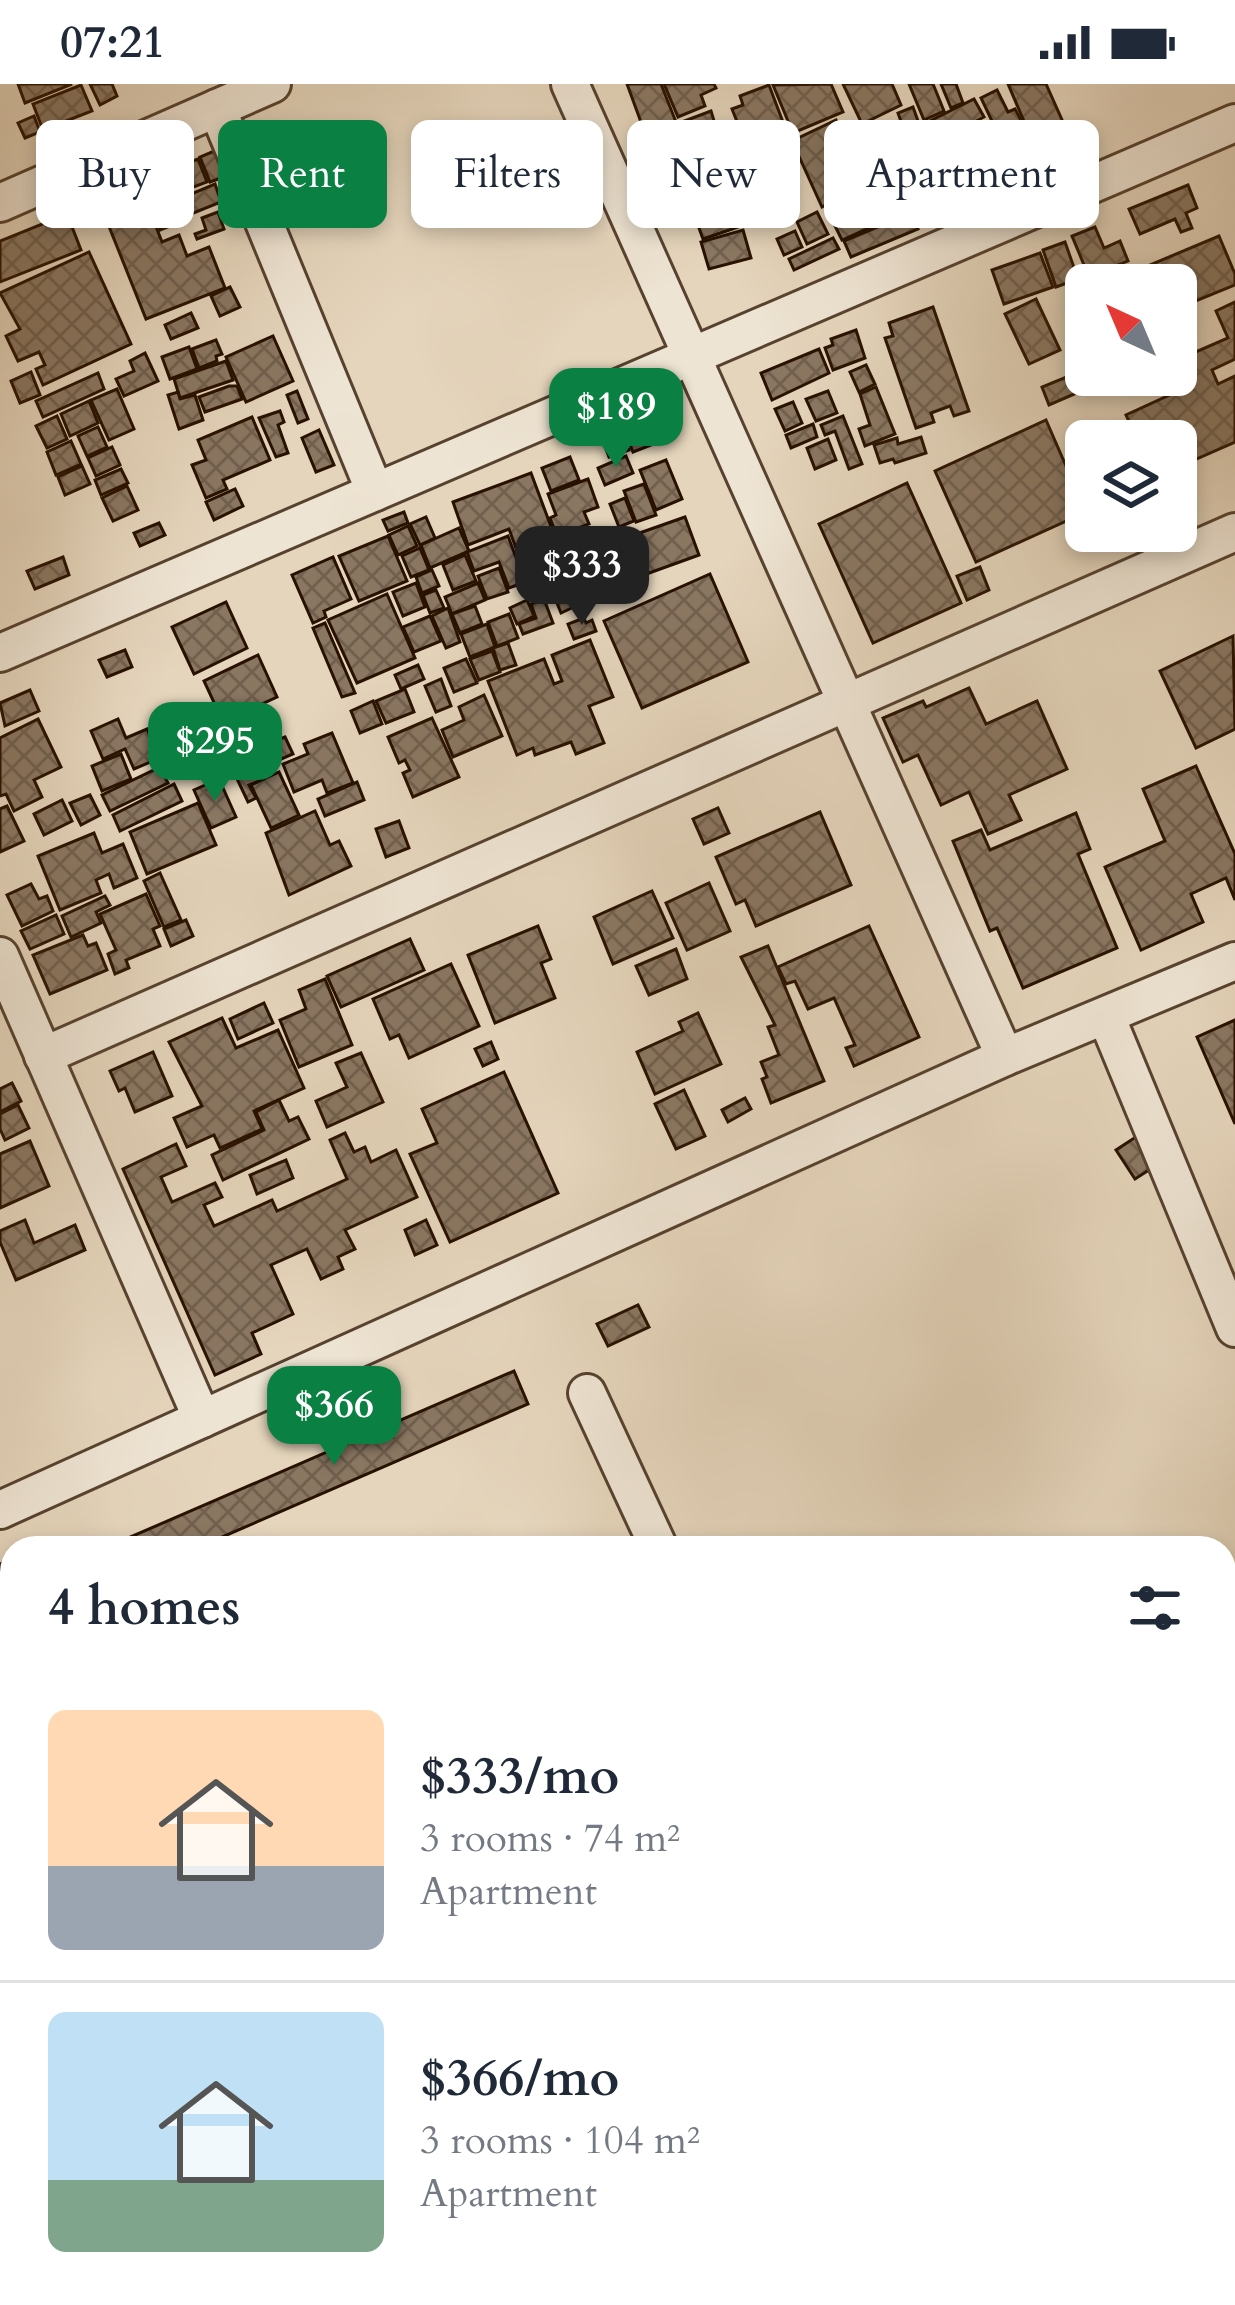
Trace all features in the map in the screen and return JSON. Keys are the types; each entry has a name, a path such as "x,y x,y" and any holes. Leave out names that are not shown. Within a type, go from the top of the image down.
{"street":[{"path":"0,203 272,84"},
{"path":"570,84 1005,1058"},
{"path":"217,108 375,492"},
{"path":"0,653 1235,123"},
{"path":"43,1055 1235,532"},
{"path":"0,956 202,1419"},
{"path":"0,1510 1005,1058 1235,961"},
{"path":"1106,1016 1235,1328"},
{"path":"586,1393 653,1536"}],"building":[{"path":"18,84 72,84 25,103"},
{"path":"90,84 112,84 117,96 100,105"},
{"path":"627,84 661,84 675,120 640,120"},
{"path":"664,84 714,84 716,88 701,95 705,106 678,117"},
{"path":"831,84 843,112 800,130 800,120 788,120 773,85"},
{"path":"843,84 892,84 901,105 860,120"},
{"path":"909,84 933,84 944,111 924,120"},
{"path":"941,84 956,84 963,103 951,108"},
{"path":"1008,84 1046,84 1062,120 1023,120"},
{"path":"81,85 92,111 69,120 39,120 33,104"},
{"path":"769,85 782,120 736,120 732,109 743,105 740,96"},
{"path":"997,90 1008,112 1015,109 1021,120 991,120 981,98"},
{"path":"974,99 984,117 978,120 932,120"},
{"path":"913,107 918,120 900,120 898,113"},
{"path":"711,111 714,120 687,120"},
{"path":"34,116 36,134 25,138 18,123"},
{"path":"824,126 822,207 800,159 800,137"},
{"path":"218,149 218,179 210,182 200,157"},
{"path":"198,159 207,182 194,187 194,161"},
{"path":"215,184 218,203 194,213 194,193"},
{"path":"1188,185 1197,208 1186,213 1192,228 1181,232 1175,219 1140,234 1129,209"},
{"path":"218,212 218,228 224,229 197,239 195,234 206,230 202,218"},
{"path":"817,212 828,234 807,244 800,220"},
{"path":"36,226 72,228 81,250 0,282 0,241"},
{"path":"110,228 157,228 162,242 179,235 187,256 209,247 225,288 146,319"},
{"path":"699,228 735,228 703,239"},
{"path":"836,228 869,228 842,240"},
{"path":"875,228 918,229 851,257 844,241"},
{"path":"1095,228 1104,248 1120,241 1128,261 1084,264 1072,236"},
{"path":"743,230 751,258 709,269 701,242"},
{"path":"795,231 802,247 784,255 777,239"},
{"path":"1219,236 1235,285 1197,300 1197,264 1152,264"},
{"path":"833,238 839,249 794,270 789,259"},
{"path":"1065,242 1073,264 1065,264 1065,284 1056,287 1043,250"},
{"path":"89,252 131,344 43,385 36,369 45,365 39,352 18,361 6,336 20,329 0,293"},
{"path":"1040,253 1053,287 1004,304 992,270"},
{"path":"230,287 240,307 220,316 211,296"},
{"path":"1036,299 1060,350 1029,364 1005,314"},
{"path":"1235,302 1235,359 1212,370 1218,384 1235,376 1235,442 1197,459 1197,420 1128,420 1126,415 1167,396 1197,396 1197,351 1228,338 1216,311"},
{"path":"933,307 969,411 954,416 950,406 931,413 934,422 916,428 885,338 893,336 889,323"},
{"path":"191,313 198,328 171,339 165,325"},
{"path":"856,330 865,358 833,370 825,348 833,345 831,339"},
{"path":"273,336 293,381 246,402 226,357"},
{"path":"216,340 222,354 199,368 192,349"},
{"path":"189,347 197,369 170,379 162,357"},
{"path":"819,349 829,373 772,400 761,373"},
{"path":"145,353 158,381 124,396 116,379 134,371 130,361"},
{"path":"226,361 233,380 180,398 174,379"},
{"path":"866,365 875,384 859,392 850,372"},
{"path":"31,372 40,395 20,403 11,381"},
{"path":"98,373 104,389 43,417 36,401"},
{"path":"1065,378 1065,396 1070,396 1049,405 1042,387"},
{"path":"237,386 242,399 205,412 199,397"},
{"path":"876,387 895,434 865,446 859,429 870,425 860,394"},
{"path":"117,389 134,429 109,440 91,400"},
{"path":"297,391 308,419 298,423 287,395"},
{"path":"828,391 837,413 816,421 806,399"},
{"path":"178,392 180,399 195,395 203,420 179,429 168,395"},
{"path":"89,401 98,423 70,436 61,414"},
{"path":"793,402 802,423 785,431 775,409"},
{"path":"280,411 284,422 278,425 288,453 276,457 259,418"},
{"path":"57,416 67,439 47,448 36,426"},
{"path":"843,416 862,464 849,469 835,431 825,435 821,425"},
{"path":"252,417 270,460 223,480 227,489 206,498 192,465 206,460 198,440"},
{"path":"606,420 612,436 594,443 588,428"},
{"path":"1046,420 1065,464 1065,522 976,562 935,471"},
{"path":"646,423 654,444 633,452 625,432"},
{"path":"813,424 817,437 791,448 786,435"},
{"path":"98,427 107,447 87,456 78,436"},
{"path":"319,430 334,465 316,472 302,438"},
{"path":"623,434 629,450 609,457 603,441"},
{"path":"921,437 926,453 880,463 874,445"},
{"path":"828,439 836,460 815,469 807,448"},
{"path":"71,441 81,464 56,475 47,452"},
{"path":"112,447 120,465 96,476 88,458"},
{"path":"626,456 633,473 605,485 598,468"},
{"path":"570,457 579,480 551,491 542,468"},
{"path":"666,460 682,499 656,510 640,470"},
{"path":"82,466 90,484 65,495 58,477"},
{"path":"121,469 128,483 101,495 95,480"},
{"path":"531,473 562,556 524,570 509,529 468,545 453,502"},
{"path":"588,479 598,507 584,512 589,524 557,536 548,494"},
{"path":"907,483 961,603 873,643 819,524"},
{"path":"644,484 656,515 636,522 624,491"},
{"path":"127,486 138,510 113,521 102,498"},
{"path":"235,489 243,506 214,520 206,502"},
{"path":"625,498 634,521 619,527 610,504"},
{"path":"404,512 408,523 388,531 383,520"},
{"path":"426,517 435,538 420,545 410,524"},
{"path":"685,517 699,555 627,581 614,542"},
{"path":"159,523 165,535 140,546 134,533"},
{"path":"408,526 417,546 398,555 389,535"},
{"path":"459,528 469,551 430,568 421,545"},
{"path":"583,529 591,547 566,557 558,539"},
{"path":"388,536 407,581 359,601 339,556"},
{"path":"508,536 525,582 509,588 499,562 474,571 467,552"},
{"path":"611,543 626,585 586,601 567,558"},
{"path":"420,548 429,570 411,577 402,556"},
{"path":"465,555 476,581 453,590 443,565"},
{"path":"63,557 69,575 35,589 27,571"},
{"path":"333,557 351,599 324,611 326,617 313,623 292,575"},
{"path":"556,564 563,582 540,592 533,574"},
{"path":"980,567 989,590 967,600 957,576"},
{"path":"499,568 508,592 487,599 478,576"},
{"path":"432,570 439,586 422,593 416,577"},
{"path":"710,574 748,662 642,708 604,621"},
{"path":"416,583 425,607 403,616 393,592"},
{"path":"478,583 485,600 452,614 445,597"},
{"path":"575,584 582,603 561,613 553,593"},
{"path":"436,590 444,608 430,613 423,595"},
{"path":"387,594 415,658 357,683 328,620"},
{"path":"544,599 553,623 523,634 519,624 536,618 531,604"},
{"path":"527,600 534,616 517,624 510,608"},
{"path":"226,602 247,648 194,674 172,627"},
{"path":"475,606 482,624 460,633 452,614"},
{"path":"448,608 460,642 446,648 432,616"},
{"path":"509,614 518,638 497,646 488,622"},
{"path":"430,616 441,641 414,652 403,627"},
{"path":"584,618 586,623 592,620 596,631 574,639 568,624"},
{"path":"325,623 355,693 342,697 313,628"},
{"path":"487,624 495,647 470,657 461,634"},
{"path":"1233,636 1235,729 1196,748 1160,671"},
{"path":"590,640 613,697 589,706 604,743 576,754 571,742 535,755 533,748 517,755 488,681 544,659 554,684 562,681 552,655"},
{"path":"508,643 516,665 500,670 493,648"},
{"path":"125,650 132,667 107,677 99,660"},
{"path":"492,651 500,672 479,680 470,659"},
{"path":"258,655 277,697 223,722 204,681"},
{"path":"466,659 477,683 454,692 444,668"},
{"path":"418,665 424,679 401,689 395,675"},
{"path":"441,679 451,706 436,712 425,686"},
{"path":"969,688 986,724 1037,701 1067,769 1009,795 1021,820 988,834 969,792 941,805 918,755 903,762 883,718 923,701 926,707"},
{"path":"405,689 414,712 386,723 376,701"},
{"path":"30,690 39,711 5,726 0,703"},
{"path":"484,695 502,736 453,757 442,730 464,720 459,707"},
{"path":"373,701 382,724 360,733 351,711"},
{"path":"263,716 272,735 228,757 218,738"},
{"path":"432,718 459,777 413,797 403,773 410,770 405,760 399,763 388,737"},
{"path":"38,719 61,767 34,780 42,797 14,811 6,794 0,796 0,738"},
{"path":"118,719 126,738 147,729 155,747 180,736 190,760 168,770 162,757 134,769 125,749 103,759 91,731"},
{"path":"332,733 353,783 327,793 322,780 294,792 283,764 308,754 304,744"},
{"path":"285,737 293,754 260,768 253,750"},
{"path":"121,754 131,779 102,791 92,766"},
{"path":"247,754 260,781 249,785 256,798 248,802 229,762"},
{"path":"1196,766 1235,854 1235,900 1226,878 1191,894 1203,922 1141,950 1105,867 1165,841 1143,789"},
{"path":"160,767 168,783 110,811 102,795"},
{"path":"279,772 299,815 271,828 251,785"},
{"path":"219,779 236,817 211,828 194,790"},
{"path":"357,782 364,800 325,816 318,799"},
{"path":"174,784 182,801 120,831 113,815"},
{"path":"90,795 100,815 81,825 70,803"},
{"path":"62,800 72,821 44,835 34,814"},
{"path":"198,803 216,845 147,874 130,832"},
{"path":"7,806 24,841 0,852 0,809"},
{"path":"718,808 729,833 704,844 693,819"},
{"path":"315,811 330,845 339,841 351,866 289,895 266,833"},
{"path":"820,812 851,885 756,926 745,900 736,904 716,857"},
{"path":"1076,813 1090,849 1078,854 1117,948 1023,988 997,928 990,931 953,841 981,830 990,850"},
{"path":"399,821 409,848 386,857 376,829"},
{"path":"94,833 102,853 123,844 137,878 114,888 109,874 96,880 101,893 60,910 38,856"},
{"path":"160,873 181,920 164,927 144,881"},
{"path":"709,883 730,931 687,950 666,903"},
{"path":"31,884 39,899 47,896 53,911 22,926 7,895"},
{"path":"652,891 673,938 613,964 594,917"},
{"path":"146,894 160,926 153,929 160,946 126,960 129,968 115,974 108,954 116,950 100,914"},
{"path":"105,896 110,905 96,912 101,923 71,937 62,916"},
{"path":"56,915 64,934 30,949 21,931"},
{"path":"186,920 193,936 171,946 164,929"},
{"path":"538,926 551,959 541,963 555,998 495,1023 468,955"},
{"path":"869,926 919,1037 854,1066 846,1048 855,1045 834,998 808,1009 795,981 786,984 778,967"},
{"path":"83,935 88,946 96,943 107,970 50,994 33,955"},
{"path":"410,939 424,970 341,1007 327,976"},
{"path":"768,946 824,1081 771,1103 761,1062 779,1055 768,1027 775,1025 741,957"},
{"path":"676,949 687,979 649,995 636,966"},
{"path":"451,964 479,1026 409,1058 399,1035 390,1039 373,999"},
{"path":"325,979 352,1045 299,1067 280,1020 306,1009 299,990"},
{"path":"264,1003 273,1023 238,1039 230,1019"},
{"path":"698,1013 721,1064 655,1094 637,1052 683,1031 679,1022"},
{"path":"222,1018 236,1048 278,1030 304,1088 254,1111 262,1129 220,1148 214,1135 187,1147 174,1118 202,1106 169,1042"},
{"path":"1235,1020 1235,1124 1197,1037"},
{"path":"491,1042 498,1059 483,1066 475,1049"},
{"path":"153,1052 172,1096 135,1112 125,1088 119,1091 110,1071"},
{"path":"361,1053 383,1102 327,1127 316,1101 347,1087 336,1063"},
{"path":"504,1072 558,1193 450,1242 410,1154 437,1143 422,1109"},
{"path":"12,1083 21,1101 0,1112 0,1089"},
{"path":"684,1090 705,1136 676,1149 655,1104"},
{"path":"745,1098 751,1109 728,1122 722,1110"},
{"path":"279,1100 289,1121 298,1117 309,1139 223,1180 212,1155 264,1130 256,1112"},
{"path":"18,1105 29,1128 5,1140 0,1114"},
{"path":"1145,1131 1163,1161 1135,1179 1116,1150"},
{"path":"345,1133 354,1152 365,1147 371,1162 396,1150 417,1197 345,1230 355,1249 338,1257 343,1269 321,1279 307,1249 271,1265 293,1314 252,1333 261,1354 215,1375 123,1169 176,1144 186,1166 161,1177 172,1202 215,1183 222,1197 204,1205 214,1226 272,1200 277,1211 347,1179 330,1140"},
{"path":"30,1141 49,1186 0,1208 0,1154"},
{"path":"286,1160 293,1178 257,1194 250,1175"},
{"path":"25,1220 34,1243 75,1225 85,1250 16,1280 0,1231"},
{"path":"426,1220 437,1245 415,1255 405,1230"},
{"path":"638,1305 649,1327 608,1346 597,1324"},
{"path":"514,1371 528,1404 225,1536 133,1536"}]}
